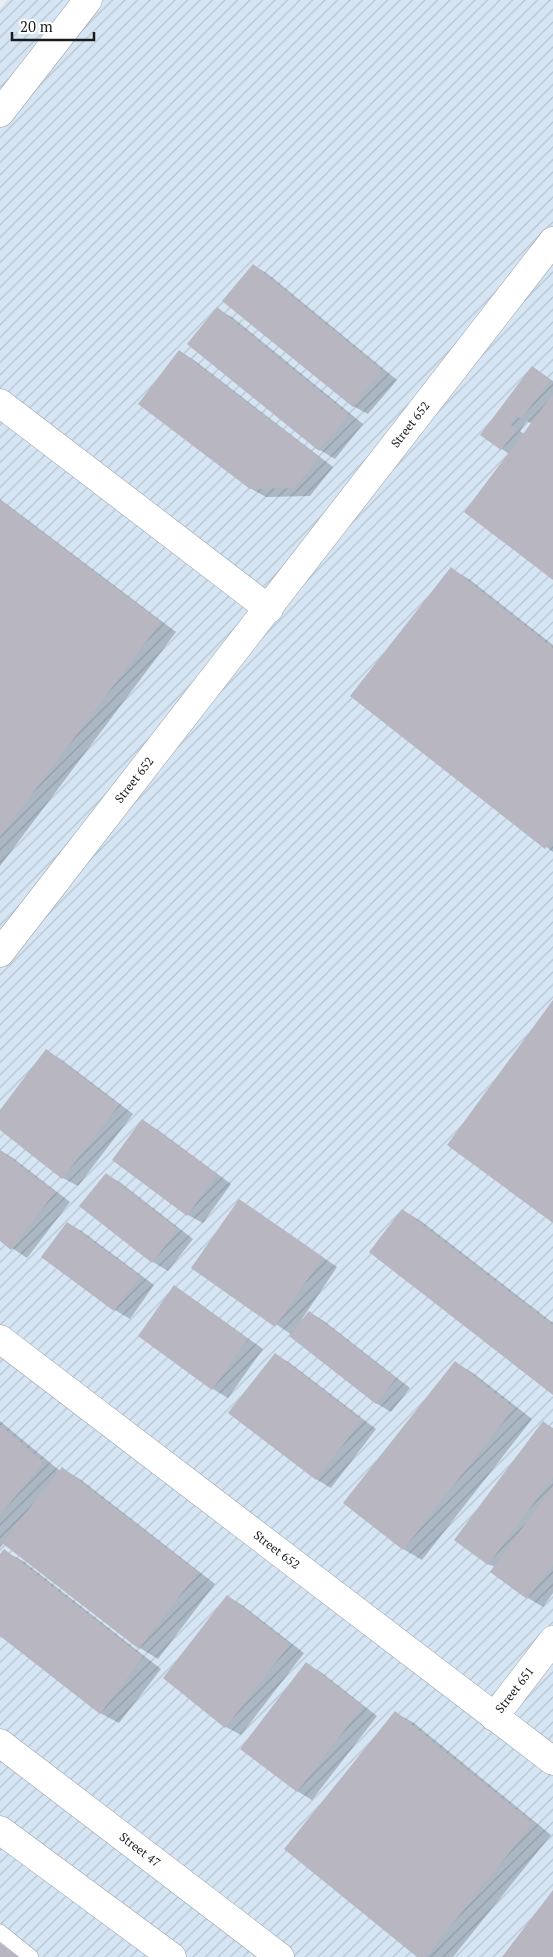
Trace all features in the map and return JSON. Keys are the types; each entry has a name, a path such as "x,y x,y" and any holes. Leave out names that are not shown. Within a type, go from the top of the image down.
{"street":[{"path":"0,113 88,0"},
{"name":"Street 652","path":"0,953 553,241"},
{"path":"0,403 269,609"},
{"name":"Street 652","path":"0,1339 553,1761"},
{"name":"Street 651","path":"494,1716 553,1640"},
{"name":"Street 47","path":"0,1743 280,1957"},
{"path":"0,1830 172,1957"},
{"path":"133,1928 146,1957"}],"lane":[{"path":"0,1932 31,1957"}],"shaded area":[{"path":"7,0 553,0 553,1957 0,1957 0,9"}],"building":[{"path":"253,264 382,370 353,407 222,301"},
{"path":"217,307 349,415 319,451 187,344"},
{"path":"179,350 319,457 295,488 250,489 138,404"},
{"path":"532,366 551,380 521,419 516,416 510,424 517,429 501,450 480,435"},
{"path":"553,394 553,580 464,512"},
{"path":"0,500 161,622 0,837"},
{"path":"451,567 553,648 553,839 545,849 350,696"},
{"path":"553,1000 553,1223 447,1145"},
{"path":"46,1049 119,1105 62,1179 0,1130 0,1110"},
{"path":"142,1119 217,1174 187,1216 112,1160"},
{"path":"0,1150 55,1192 11,1250 0,1241"},
{"path":"106,1173 178,1229 152,1263 79,1206"},
{"path":"239,1199 323,1257 275,1327 191,1268"},
{"path":"402,1209 553,1325 553,1395 369,1252"},
{"path":"67,1222 140,1276 114,1311 41,1257"},
{"path":"174,1285 248,1339 212,1390 138,1336"},
{"path":"309,1311 396,1378 376,1404 289,1336"},
{"path":"275,1353 362,1420 316,1480 228,1413"},
{"path":"455,1361 514,1408 403,1550 343,1503"},
{"path":"543,1421 553,1429 553,1477 488,1565 454,1540"},
{"path":"0,1425 44,1462 0,1515"},
{"path":"62,1467 198,1572 139,1649 2,1543"},
{"path":"553,1486 553,1565 527,1599 490,1572"},
{"path":"4,1549 143,1657 100,1714 0,1636 0,1554"},
{"path":"227,1595 290,1644 225,1728 163,1678"},
{"path":"306,1662 363,1706 297,1792 240,1749"},
{"path":"395,1711 533,1823 426,1957 417,1957 284,1849"},
{"path":"553,1890 553,1957 502,1957"},
{"path":"0,1943 19,1957 0,1957"}]}
